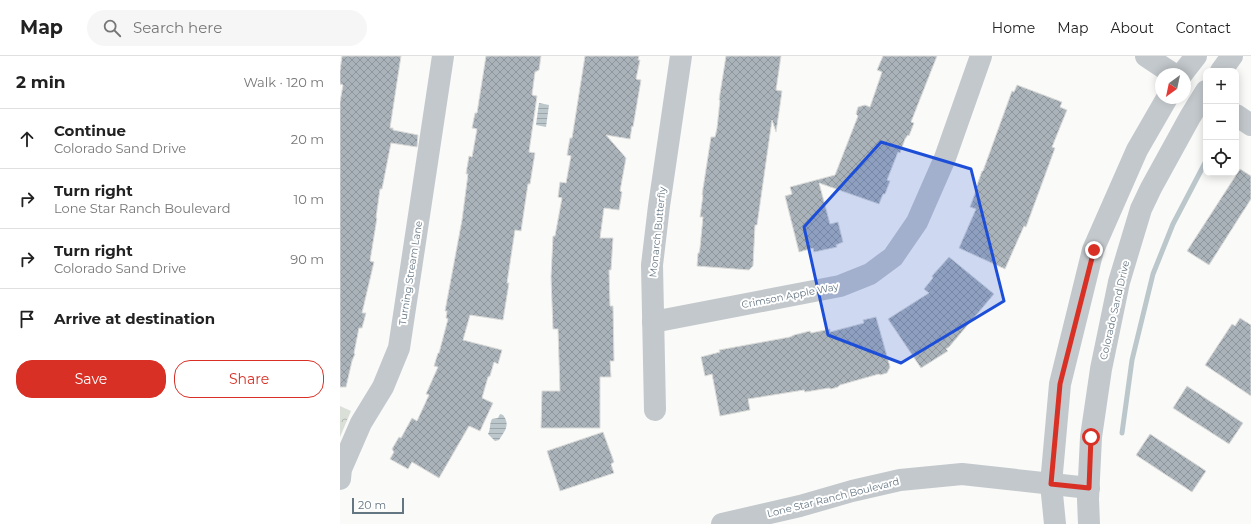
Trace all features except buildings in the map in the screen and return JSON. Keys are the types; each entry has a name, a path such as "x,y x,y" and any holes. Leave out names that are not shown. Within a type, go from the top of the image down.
{"street":[{"name":"Turning Stream Lane","path":"340,479 341,469 361,423 383,387 399,348 443,56"},
{"name":"Monarch Butterfly","path":"655,410 652,265 658,206 681,56"},
{"name":"Crimson Apple Way","path":"653,322 840,286 870,274 893,257 917,222 945,158 981,56"},
{"path":"1146,56 1164,68"},
{"path":"1187,68 1196,56"},
{"path":"1223,68 1232,56"},
{"path":"1191,85 1203,92"},
{"name":"Colorado Sand Drive","path":"1089,524 1091,437 1101,368 1119,282 1141,209 1190,117 1203,96"},
{"path":"1055,524 1051,484 1060,384 1094,250 1137,150 1164,104"},
{"path":"1239,117 1251,125"},
{"name":"Lone Star Ranch Boulevard","path":"722,524 800,506 852,491 900,480 962,474 1089,488"}],"highlighted area":[{"path":"881,142 971,169 1004,301 901,363 828,335 804,227"}],"green space":[{"path":"340,406 351,411 340,437"}],"shaded area":[{"path":"539,103 549,105 546,127 536,125"},
{"path":"500,414 503,415 507,425 499,440 495,441 488,434 492,419 498,418"}],"waterway":[{"path":"1122,433 1132,360 1153,274 1173,224 1203,167"}],"route":[{"path":"1091,437 1089,488 1051,484 1060,384 1094,250"}]}
